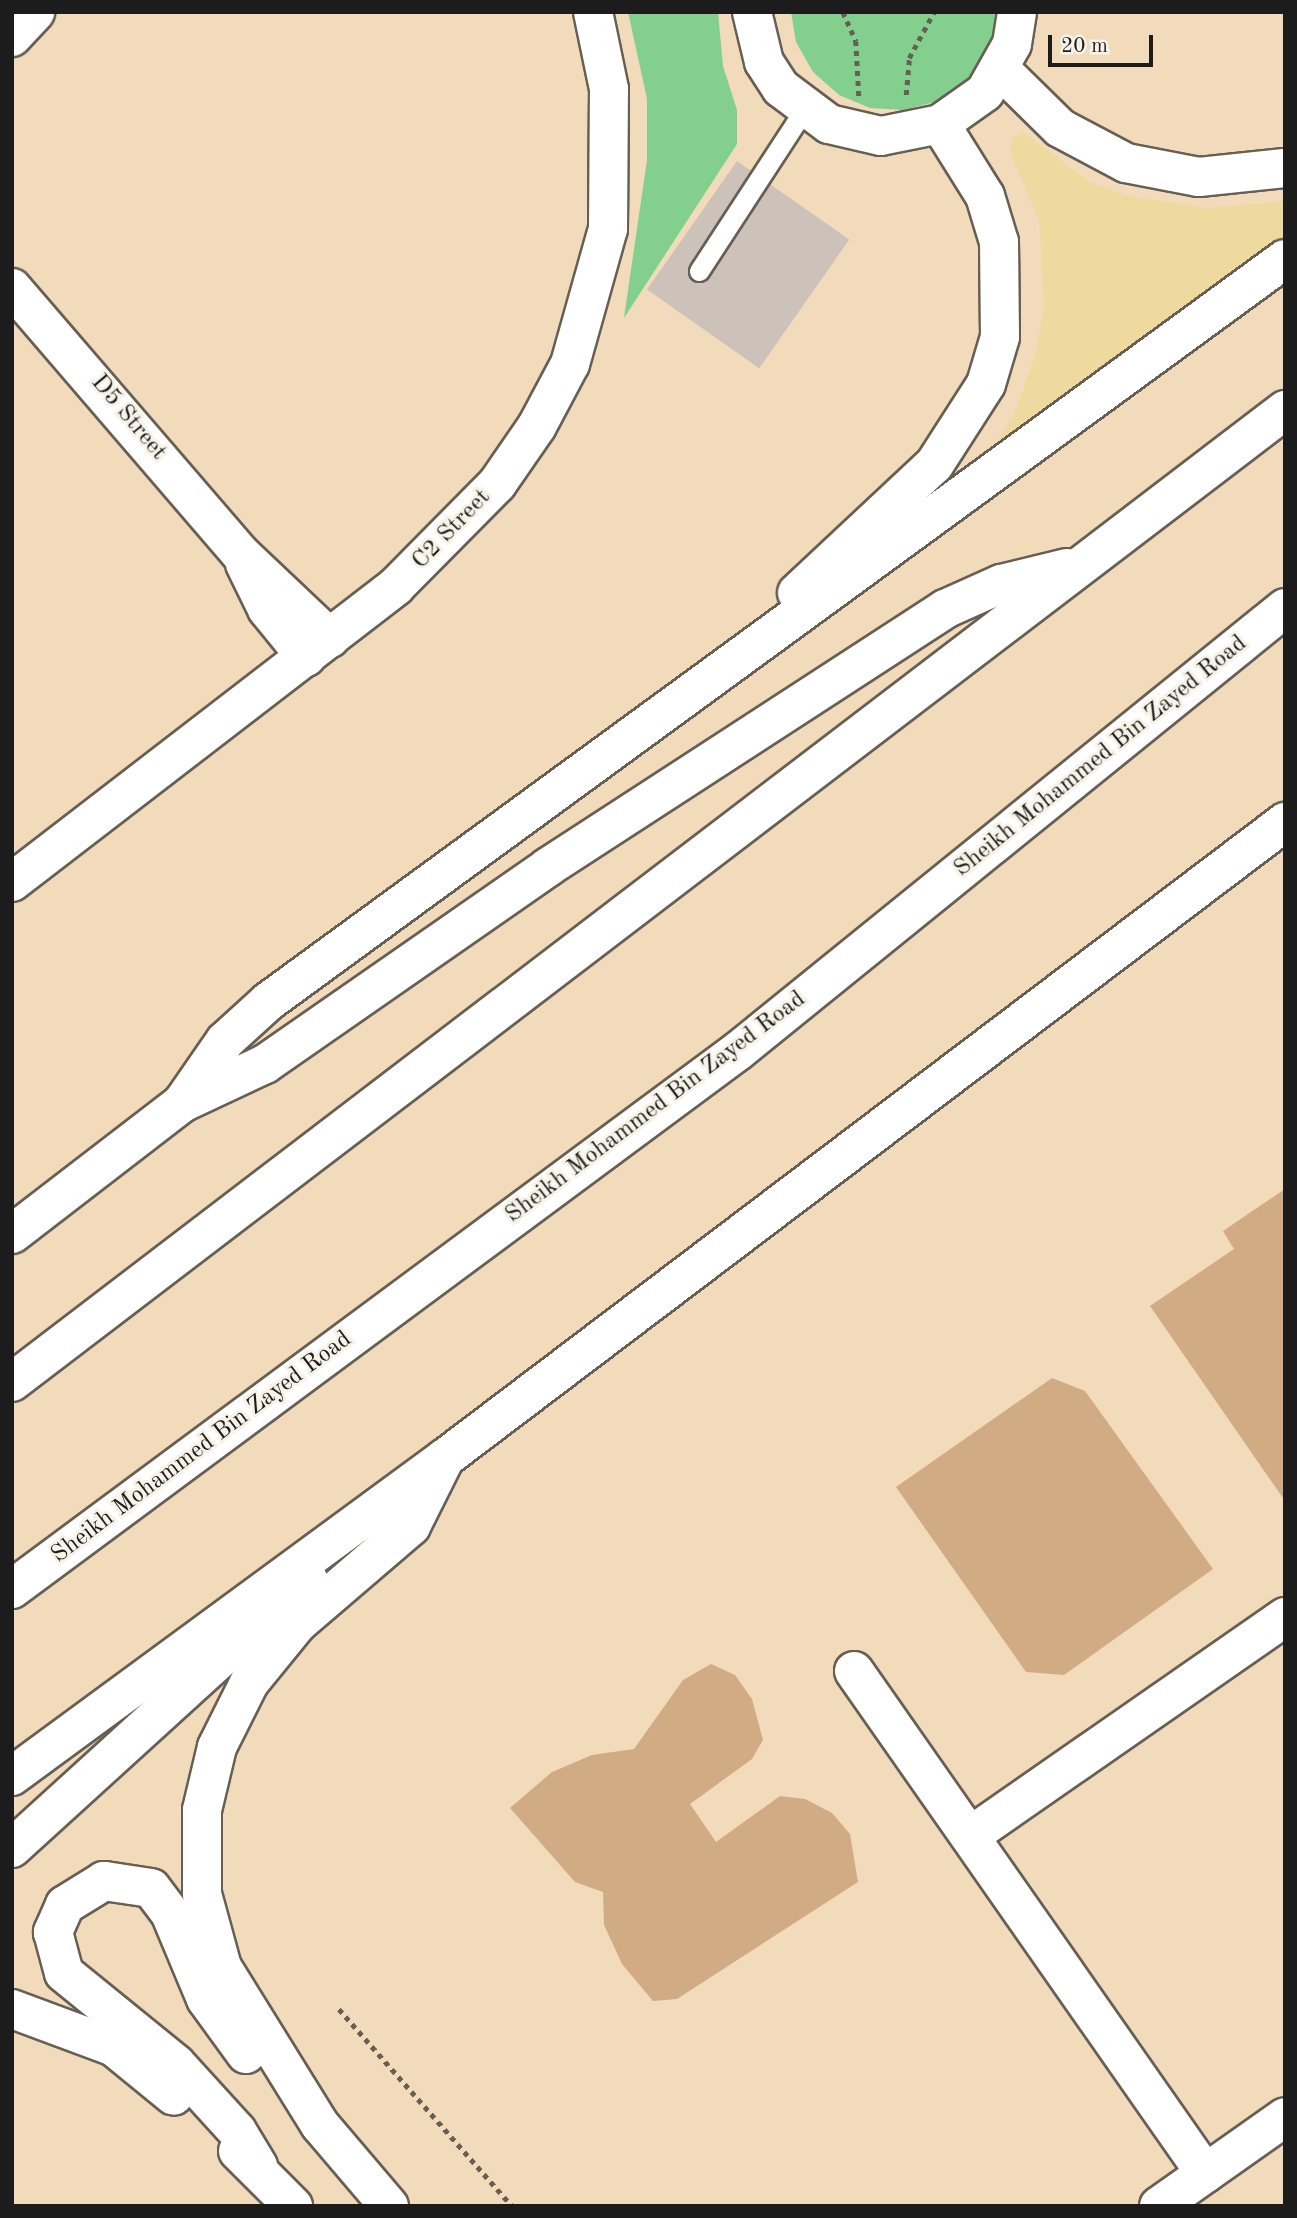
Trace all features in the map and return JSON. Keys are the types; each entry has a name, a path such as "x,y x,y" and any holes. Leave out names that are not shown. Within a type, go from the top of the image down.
{"main road":[{"path":"12,37 35,12"},
{"name":"C2 Street","path":"12,882 396,586 497,484 570,364 608,229 613,159 609,89 593,12"},
{"path":"752,12 764,62 804,110 856,134 923,130 985,92 1000,69 1017,12"},
{"path":"1000,69 1060,128 1126,163 1199,177 1285,168"},
{"path":"643,733 934,465 986,384 1000,337 999,242 985,196 923,130"},
{"path":"182,1103 225,1041 268,1001 643,733 1285,259"},
{"name":"D5 Street","path":"12,288 318,648"},
{"path":"12,1382 1285,410"},
{"path":"12,1234 182,1103 265,1064 548,867 945,609 1002,584 1081,565"},
{"name":"Sheikh Mohammed Bin Zayed Road","path":"12,1589 738,1051 1285,608"},
{"path":"12,1776 445,1458 1285,822"},
{"path":"389,2206 320,2125 222,1967 202,1894 204,1799 217,1746 250,1683 298,1623 411,1527 445,1458"},
{"path":"12,1848 228,1657 370,1512"},
{"path":"970,1836 1285,1617"},
{"path":"854,1671 1205,2173"},
{"path":"293,2206 258,2166 230,2123 176,2064 64,1973 53,1933 76,1894 120,1879 144,1885 163,1899 189,1967 225,2029 285,2100 320,2125"},
{"path":"12,2010 114,2047 258,2166"},
{"path":"1159,2206 1285,2117"}],"lane":[{"path":"699,271 804,110"}],"path":[{"path":"843,12 860,66 856,134"},
{"path":"923,130 909,58 934,12"},
{"path":"340,2008 512,2206"}],"shaded area":[{"path":"737,161 849,240 759,368 647,290"}],"green space":[{"path":"628,12 718,12 723,66 737,110 737,144 624,318 647,160 647,99"},
{"path":"791,12 996,12 996,27 984,59 963,84 935,102 903,110 870,108 839,95 813,72 796,42"}],"sand":[{"path":"1023,132 1088,181 1127,196 1208,208 1285,201 1285,237 984,464 1013,416 1036,354 1044,304 1039,220 1010,152 1013,138"}],"building":[{"path":"1285,1189 1285,1501 1150,1306 1234,1249 1223,1231"},
{"path":"1052,1378 1085,1391 1213,1569 1064,1675 1026,1672 896,1487"},
{"path":"711,1664 735,1675 752,1699 763,1740 752,1759 690,1804 716,1842 780,1796 805,1799 832,1813 850,1834 858,1882 677,1999 653,2001 622,1964 604,1925 603,1892 575,1882 510,1808 552,1772 592,1755 634,1749 683,1680"}]}
